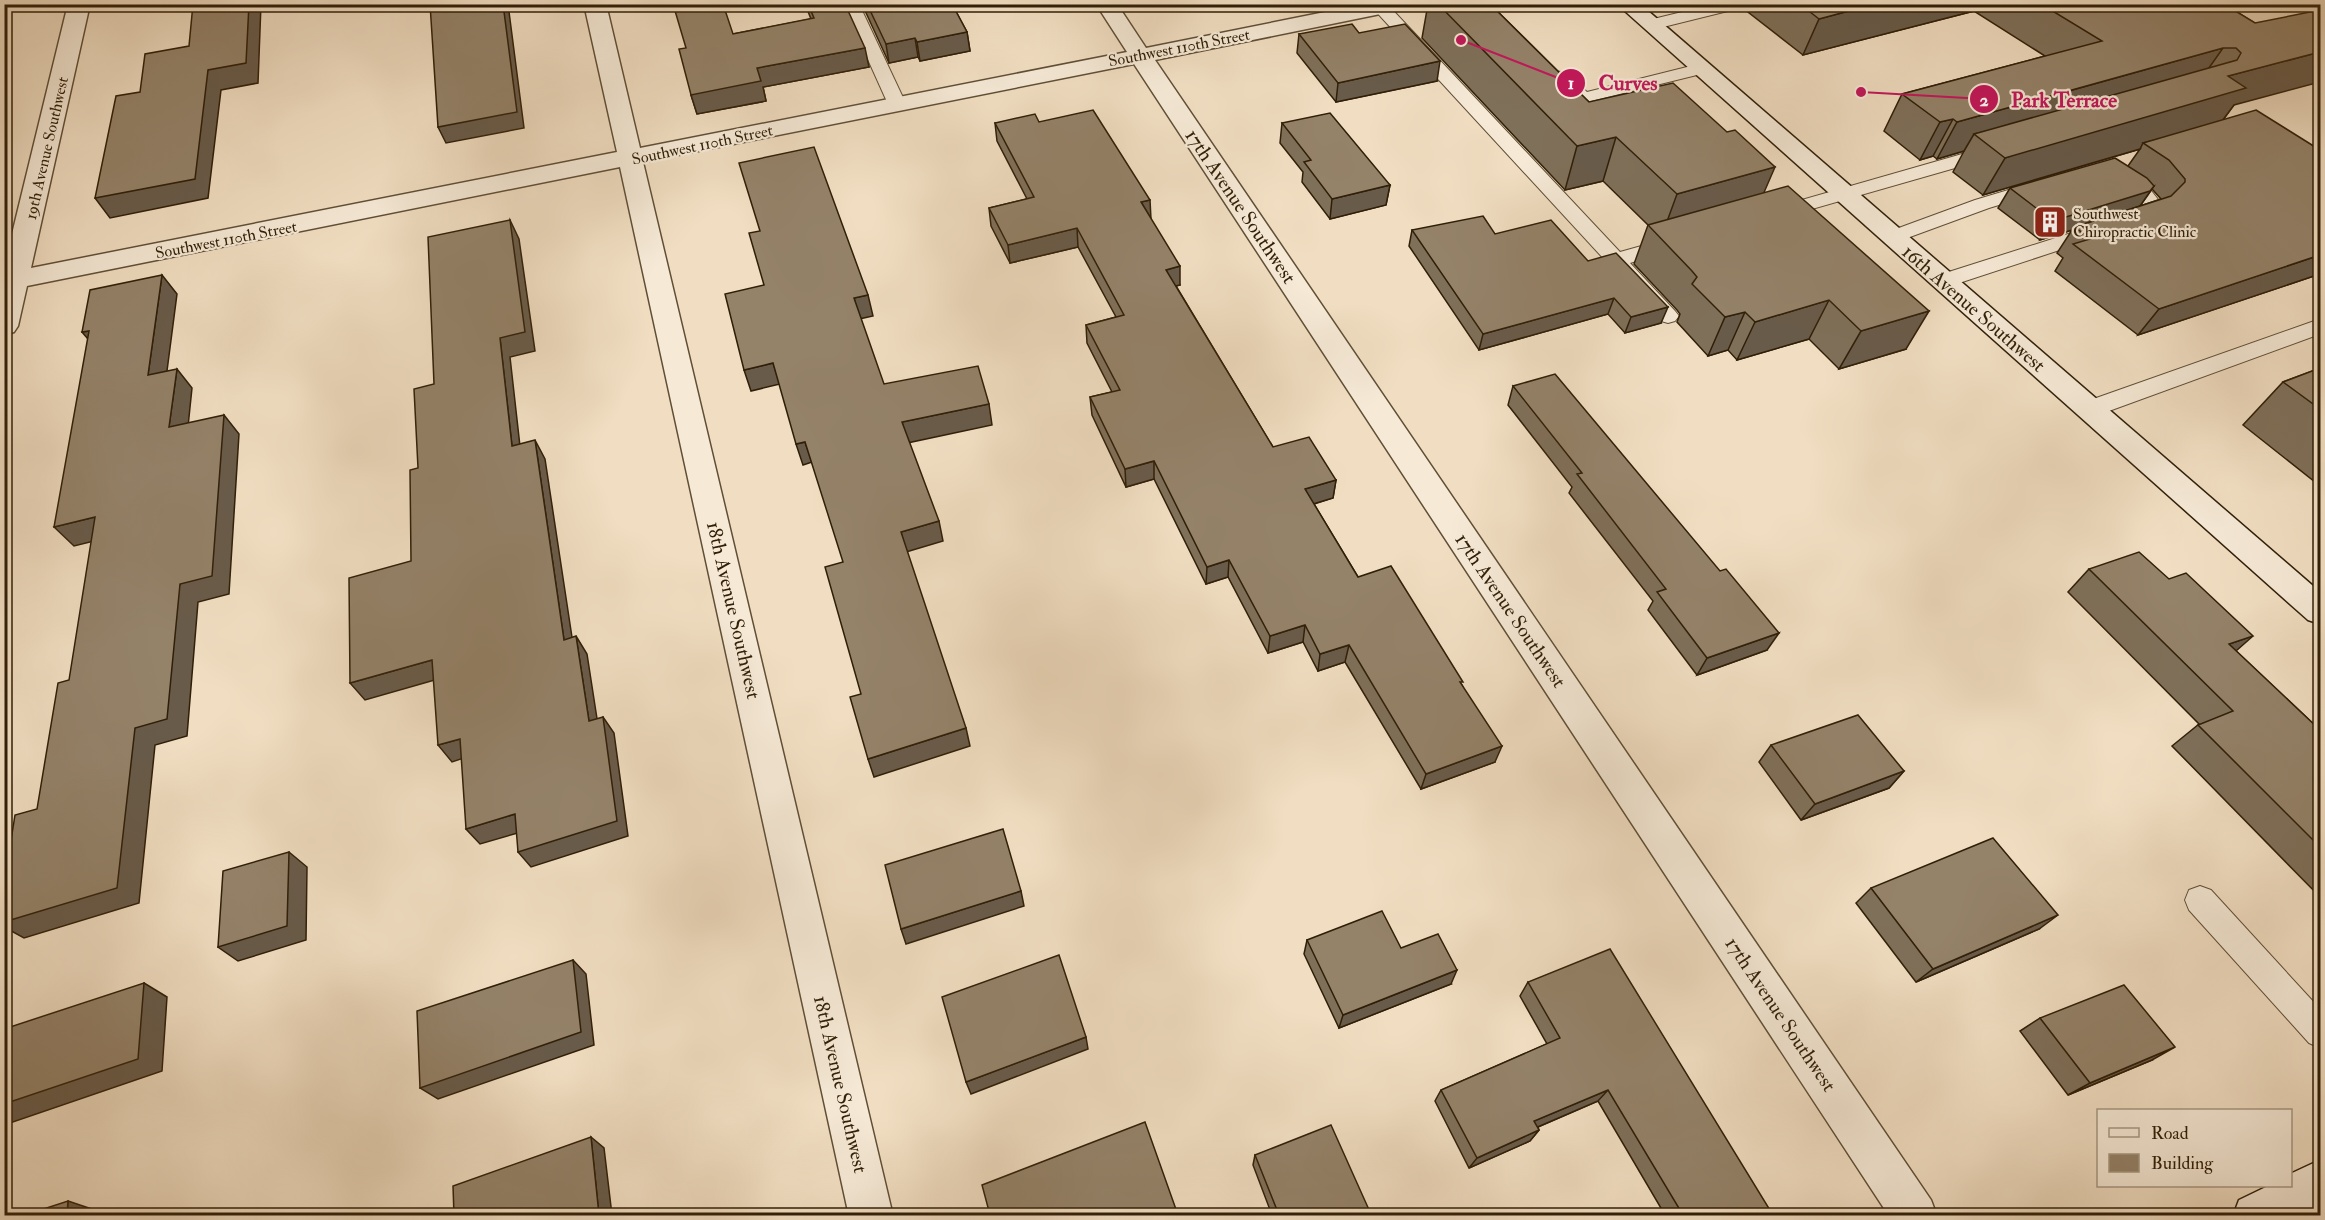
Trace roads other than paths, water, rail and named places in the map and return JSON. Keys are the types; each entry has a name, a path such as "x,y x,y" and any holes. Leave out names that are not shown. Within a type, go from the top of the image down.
{"street":[{"name":"19th Avenue Southwest","path":"4,326 10,281 79,4"},
{"name":"18th Avenue Southwest","path":"595,4 632,158 871,1215"},
{"name":"17th Avenue Southwest","path":"1106,4 1915,1215"},
{"name":"16th Avenue Southwest","path":"1627,4 2318,606"},
{"name":"Southwest 110th Street","path":"10,281 1386,6"},
{"path":"2255,1215 2320,1182"}],"lane":[{"path":"851,4 897,104"},
{"path":"1651,25 1738,4"},
{"path":"1386,6 1668,316"},
{"path":"1549,67 1583,98 1699,69"},
{"path":"1764,217 2013,146"},
{"path":"1943,280 2144,216 2154,207 2142,192 2105,168 2128,161"},
{"path":"1892,237 1982,204 2055,182"},
{"path":"1616,260 1684,240"},
{"path":"2090,409 2320,326"},
{"path":"2200,900 2320,1032"}],"place":[{"name":"Curves","path":"1461,40"},
{"name":"Park Terrace","path":"1861,92"},
{"name":"Southwest Chiropractic Clinic","path":"2050,222"}]}
